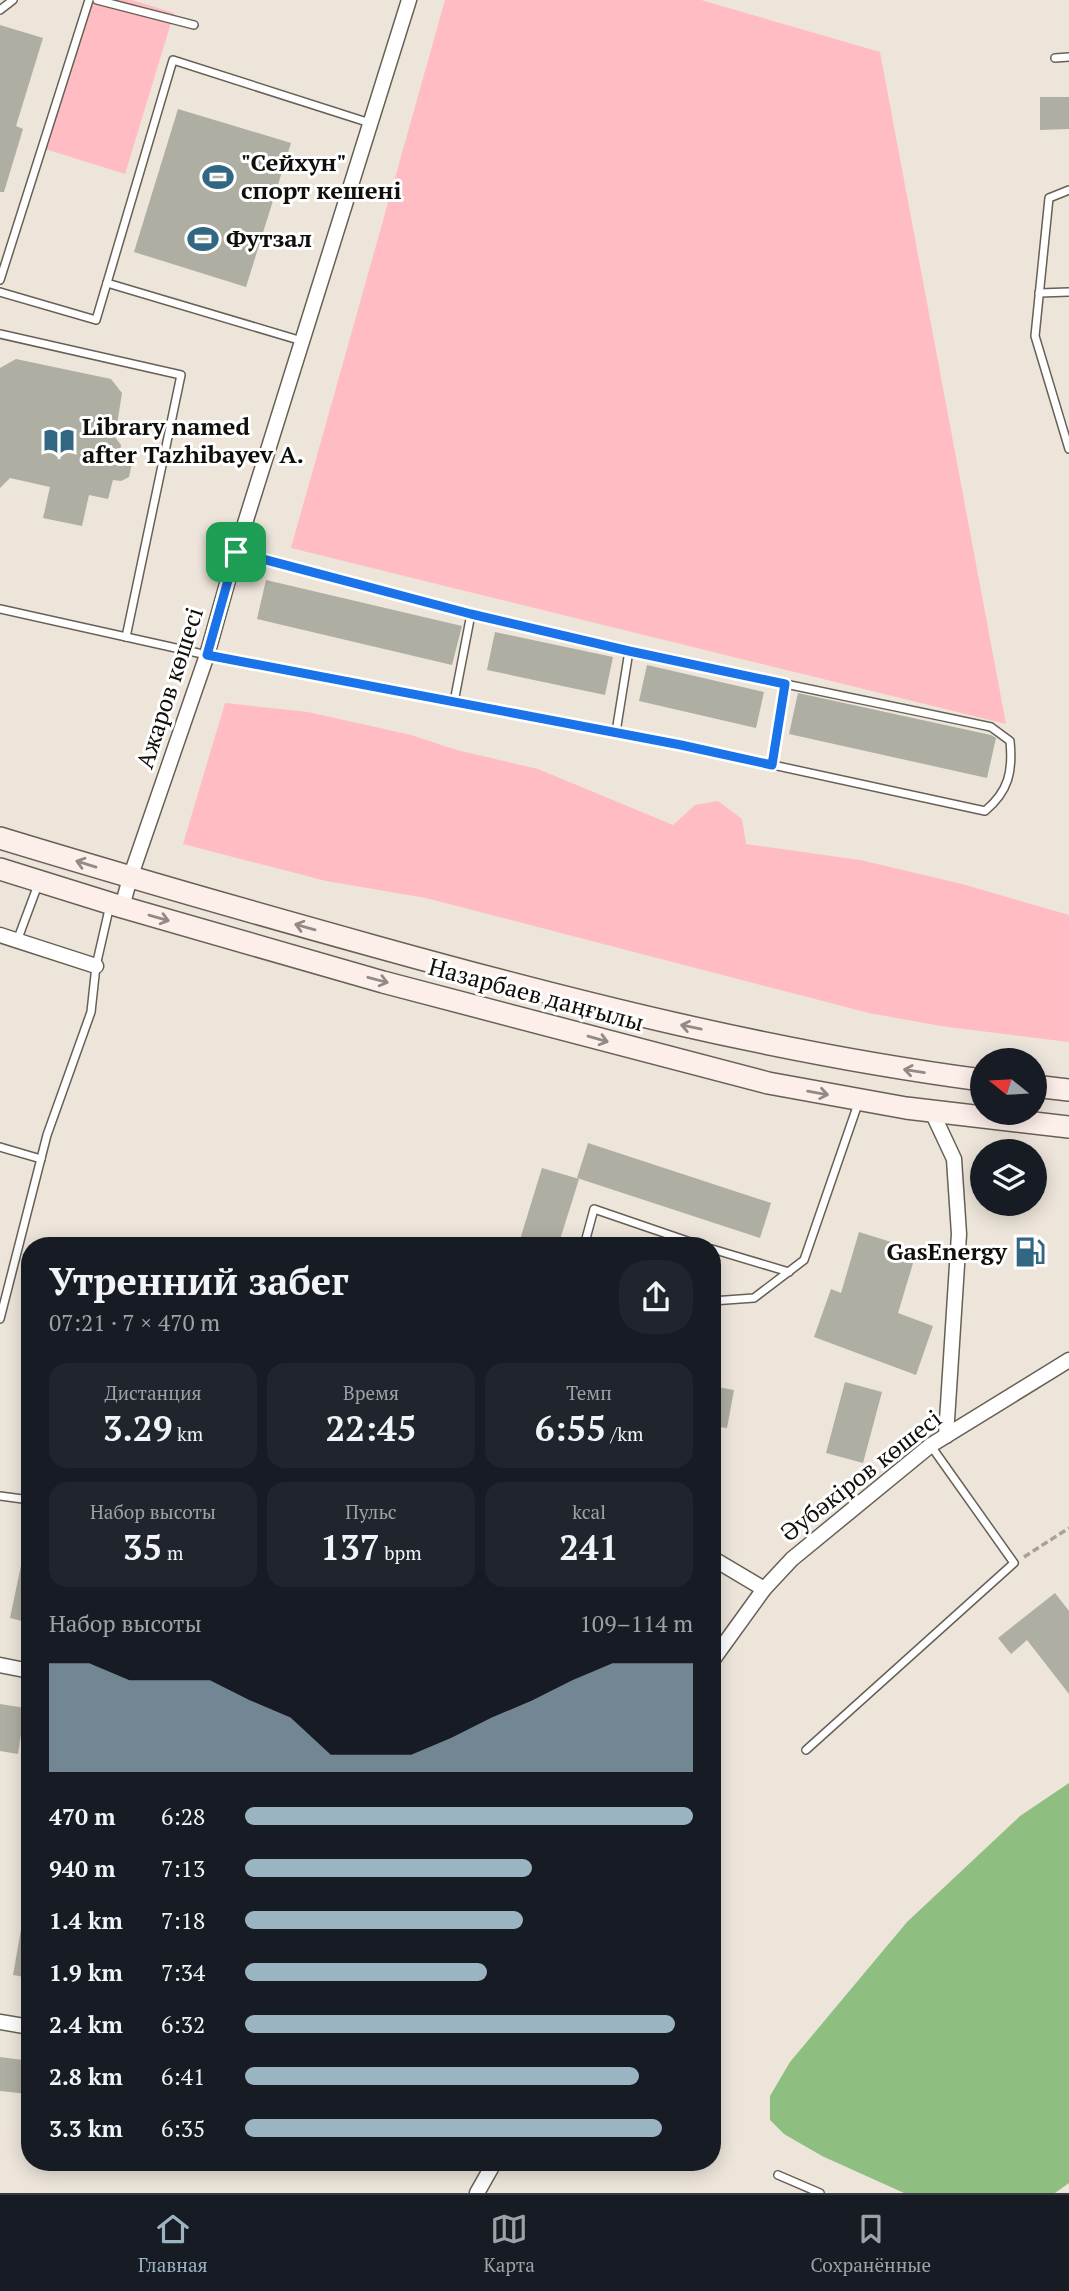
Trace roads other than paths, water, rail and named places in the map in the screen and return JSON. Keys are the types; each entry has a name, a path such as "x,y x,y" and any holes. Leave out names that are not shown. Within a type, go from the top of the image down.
{"main road":[{"name":"Назарбаев даңғылы","path":"0,838 130,878 514,985 685,1026 914,1071 970,1078"},
{"name":"Назарбаев даңғылы","path":"0,869 383,982 768,1083 932,1112 1069,1127"},
{"path":"1047,1087 1069,1090"}],"street":[{"name":"Ажаров көшесі","path":"116,905 130,878 207,655 236,552 409,0"},
{"path":"0,935 96,966"},
{"path":"932,1112 954,1159 959,1234 946,1436"},
{"name":"Әубәкіров көшесі","path":"721,1649 764,1589 792,1559 931,1446 1069,1360"},
{"path":"721,1563 764,1589"},
{"path":"0,1665 21,1669"},
{"path":"0,2022 21,2026"},
{"path":"477,2193 489,2171"}],"lane":[{"path":"0,10 13,0"},
{"path":"0,280 89,0"},
{"path":"97,0 194,25"},
{"path":"1055,58 1069,57"},
{"path":"0,292 96,320 173,60 370,123"},
{"path":"1069,190 1049,198 1035,337 1069,449"},
{"path":"107,283 302,341"},
{"path":"1040,293 1069,292"},
{"path":"0,334 181,375 126,637"},
{"path":"0,608 207,655 616,732 985,811 1001,797 1012,762 1010,741 991,727 629,651 471,614 236,552"},
{"path":"454,702 471,614"},
{"path":"616,732 629,651"},
{"path":"772,765 785,684"},
{"path":"17,941 39,881"},
{"path":"0,1319 41,1159 91,1012 96,966 116,905"},
{"path":"721,1300 754,1298 804,1260 859,1100"},
{"path":"0,1147 41,1159"},
{"path":"586,1237 594,1209 676,1237"},
{"path":"721,1252 789,1272"},
{"path":"806,1750 1014,1563 931,1446"},
{"path":"0,1496 21,1499"},
{"path":"778,2175 820,2193"}],"place":[{"name":"\"Сейхун\" спорт кешені","path":"218,177"},
{"name":"Футзал","path":"203,239"},
{"name":"Library named after Tazhibayev A.","path":"59,441"},
{"name":"GasEnergy","path":"1030,1252"}]}
